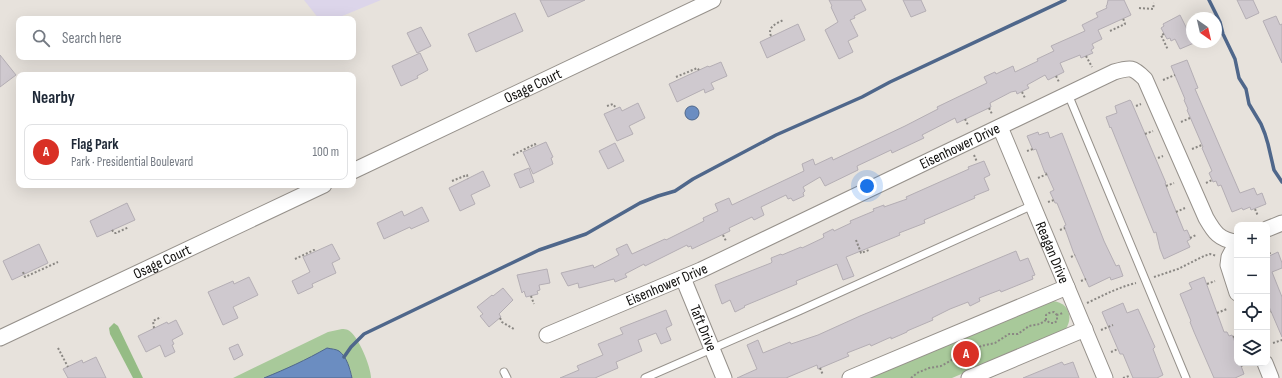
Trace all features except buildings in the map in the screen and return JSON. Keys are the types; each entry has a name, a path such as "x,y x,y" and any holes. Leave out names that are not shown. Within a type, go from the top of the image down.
{"street":[{"name":"Osage Court","path":"356,170 713,0"},
{"name":"Eisenhower Drive","path":"547,335 683,278 1114,72 1125,69 1136,70 1145,79 1206,218 1213,230 1220,237 1234,242"},
{"name":"Reagan Drive","path":"1000,127 1041,204 1067,287 1105,378"},
{"name":"Osage Court","path":"0,338 318,188"},
{"path":"1270,228 1282,223"},
{"name":"Eisenhower Drive","path":"1234,248 1229,257 1228,265 1234,284"},
{"name":"Taft Drive","path":"683,278 724,378"},
{"path":"850,378 1067,287"},
{"path":"969,378 1085,330"},
{"path":"1266,366 1271,378"}],"lane":[{"path":"1068,94 1186,378"},
{"path":"645,378 1041,204"}],"path":[{"path":"1139,8 1153,9 1154,3"},
{"path":"1110,31 1125,24 1123,18"},
{"path":"771,36 770,28 783,20"},
{"path":"1164,34 1161,35 1168,50"},
{"path":"676,77 697,68 699,70"},
{"path":"1163,80 1175,75"},
{"path":"1056,76 1059,82"},
{"path":"1022,92 1025,98"},
{"path":"607,106 613,104 616,108"},
{"path":"1136,106 1141,104"},
{"path":"989,108 992,114"},
{"path":"1181,122 1190,118"},
{"path":"965,119 968,125"},
{"path":"1144,134 1152,131"},
{"path":"512,155 535,144 536,146"},
{"path":"1192,149 1202,145"},
{"path":"1027,151 1032,149"},
{"path":"974,155 977,162"},
{"path":"1158,158 1163,156"},
{"path":"1038,178 1047,174"},
{"path":"452,181 467,175 468,179"},
{"path":"1206,182 1212,180"},
{"path":"1166,186 1174,183"},
{"path":"1041,204 1054,200"},
{"path":"1176,212 1185,208"},
{"path":"1255,209 1258,216"},
{"path":"112,230 116,233 129,228"},
{"path":"1060,230 1065,228"},
{"path":"723,235 726,241"},
{"path":"1190,238 1196,235"},
{"path":"856,240 861,253 869,250"},
{"path":"295,258 314,250 315,252"},
{"path":"1071,257 1075,255"},
{"path":"23,272 25,278 58,262"},
{"path":"1081,281 1086,279"},
{"path":"1207,284 1215,281"},
{"path":"531,296 534,304"},
{"path":"1217,312 1227,308"},
{"path":"1057,315 1068,311"},
{"path":"910,378 917,372 941,366 968,354 981,346 995,343 1009,334 1018,334 1030,326 1040,324 1046,320 1046,315 1049,312 1054,312 1057,315"},
{"path":"1046,320 1050,323 1054,323 1057,321 1057,315"},
{"path":"154,328 153,321 161,317"},
{"path":"500,318 502,322 514,329"},
{"path":"1101,330 1113,325"},
{"path":"1273,343 1282,340"},
{"path":"58,348 68,367"},
{"path":"1110,352 1118,349"},
{"path":"820,368 824,375"},
{"path":"1123,378 1129,376"}],"shaded area":[{"path":"304,0 381,0 342,16 317,16"}],"green space":[{"path":"1052,301 1062,304 1068,311 1069,321 1065,330 952,378 865,378"},
{"path":"114,323 118,326 143,378 133,378 110,334 109,328"},
{"path":"342,329 352,333 360,344 371,378 352,378 350,368 327,348 288,369 264,378 233,378 328,332"}],"water":[{"path":"689,106 695,106 699,110 699,116 695,120 689,120 685,116 685,110"},
{"path":"327,348 339,351 344,356 348,363 352,378 264,378 296,364"}],"waterway":[{"path":"344,357 351,347 364,334 539,250 586,234 640,203 675,191 693,179 776,135 862,97 890,82 1065,0"},
{"path":"1209,0 1235,59 1239,78 1246,89 1249,104 1265,134 1274,170 1282,182"}],"place":[{"name":"Flag Park","path":"966,354"}]}
